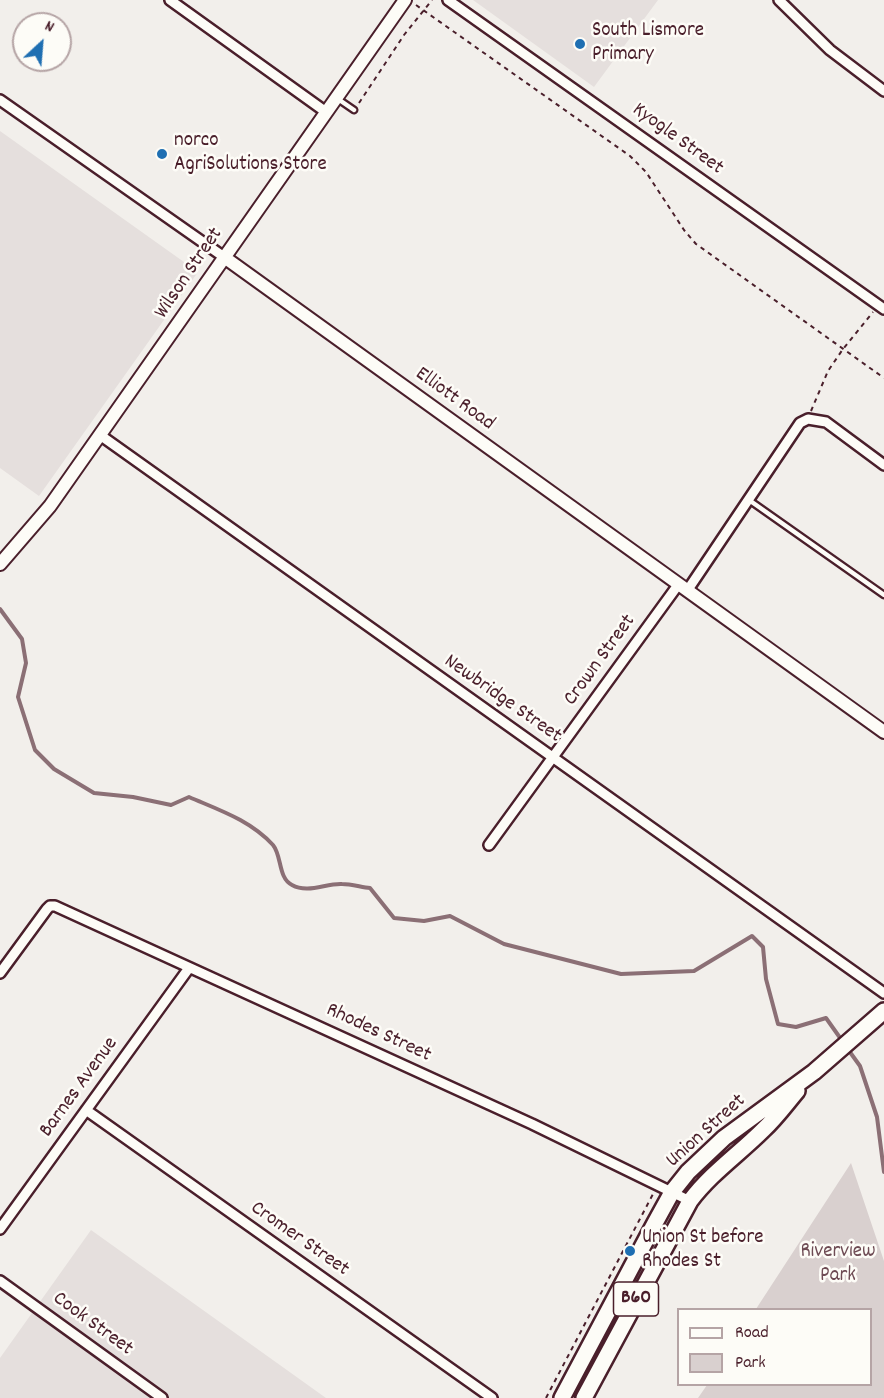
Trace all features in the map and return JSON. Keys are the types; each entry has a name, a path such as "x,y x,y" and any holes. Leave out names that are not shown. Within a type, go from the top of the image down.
{"main road":[{"name":"Union Street","path":"562,1398 672,1192 688,1172 724,1138 814,1072 880,1014"},
{"name":"Union Street","path":"584,1398 690,1201 704,1182 764,1130 814,1072"}],"street":[{"path":"170,0 326,112"},
{"name":"Kyogle Street","path":"448,0 882,304"},
{"path":"779,0 830,50 884,91"},
{"name":"Wilson Street","path":"0,564 50,506 336,98 410,2"},
{"name":"Elliott Road","path":"0,100 224,257 884,732"},
{"path":"808,419 826,422 884,465"},
{"name":"Crown Street","path":"489,845 748,499 792,433 800,423 808,419"},
{"name":"Newbridge Street","path":"100,435 884,993"},
{"name":"Rhodes Street","path":"0,973 50,906 521,1119 690,1201"},
{"name":"Barnes Avenue","path":"0,1229 189,968"},
{"name":"Cromer Street","path":"86,1110 492,1398"},
{"name":"Cook Street","path":"0,1281 162,1398"}],"lane":[{"path":"336,98 354,110"},
{"path":"748,499 884,595"}],"path":[{"path":"354,110 404,35 432,0"},
{"path":"410,2 630,156 646,172 678,223 696,244 884,378"},
{"path":"808,419 828,371 843,348 882,304"},
{"path":"546,1398 653,1194"}],"shaded area":[{"name":"South Lismore Primary","path":"473,0 658,0 594,87"},
{"path":"0,131 198,272 39,496 0,468"},
{"path":"91,1230 326,1398 0,1398 0,1358"}],"green space":[{"name":"Riverview Park","path":"851,1163 884,1261 884,1398 698,1398 706,1386 872,1386 872,1308 757,1308"}],"waterway":[{"path":"0,609 22,639 26,663 18,697 35,750 54,769 94,793 133,797 171,805 189,797 234,816 264,836 276,850 284,877 298,888 336,884 370,888 394,918 424,921 450,916 504,944 621,974 694,971 752,936 763,947 766,979 778,1024 796,1027 826,1018 843,1042"},
{"path":"847,1048 860,1066 877,1117 884,1172"}],"place":[{"name":"South Lismore Primary","path":"580,44"},
{"name":"norco AgriSolutions Store","path":"162,154"},
{"name":"Union St before Rhodes St","path":"630,1251"}]}
